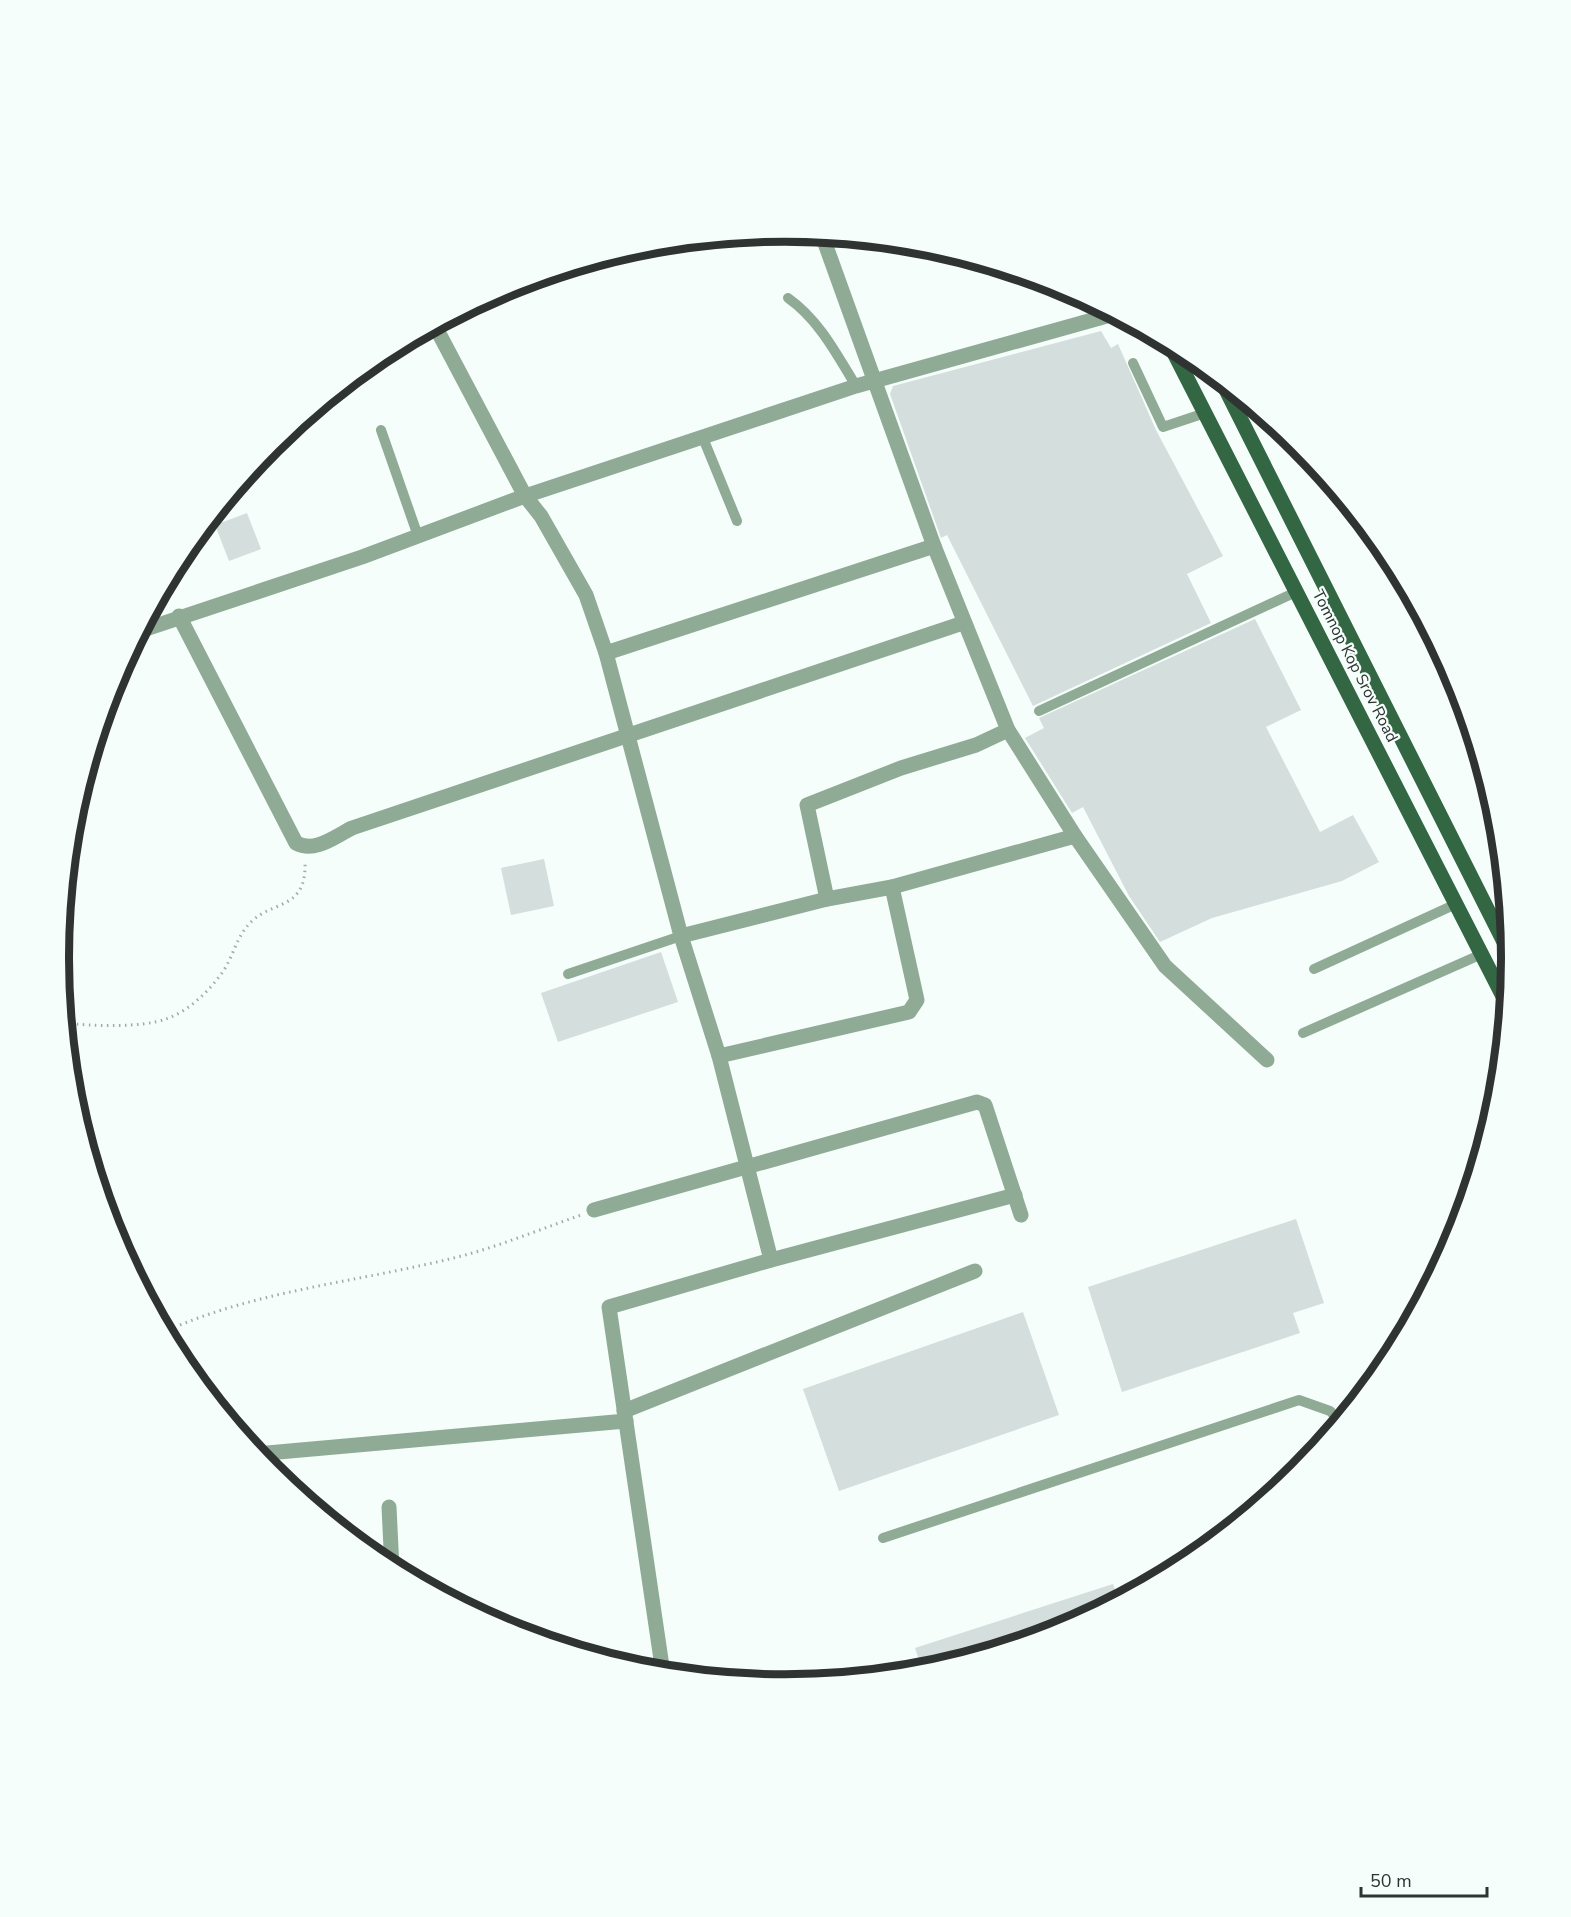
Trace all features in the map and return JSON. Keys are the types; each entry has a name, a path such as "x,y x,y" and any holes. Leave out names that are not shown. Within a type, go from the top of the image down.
{"main road":[{"name":"Tomnop Kop Srov Road","path":"1177,359 1501,991"},
{"name":"Tomnop Kop Srov Road","path":"1229,396 1491,916 1501,931"}],"street":[{"path":"825,244 934,546 963,623 1008,730 1075,836 1165,966 1268,1060"},
{"path":"151,627 362,557 525,496 856,386 1104,317"},
{"path":"438,332 525,496 541,516 586,595 606,653 681,936 718,1056 745,1168 771,1260"},
{"path":"606,653 934,546"},
{"path":"179,616 296,843 304,847 315,847 352,828 626,734 963,623"},
{"path":"827,899 807,805 911,765 975,745 1008,730"},
{"path":"681,936 827,899 892,887 1075,836"},
{"path":"718,1056 909,1012 917,1000 892,887"},
{"path":"594,1210 977,1102 985,1106 1021,1215"},
{"path":"662,1664 609,1307 771,1260 1015,1195"},
{"path":"268,1453 625,1416 975,1271"},
{"path":"389,1507 391,1557"}],"lane":[{"path":"788,298 803,309 827,338 856,386"},
{"path":"1133,363 1163,427 1205,413"},
{"path":"381,430 418,536"},
{"path":"703,438 737,521"},
{"path":"1039,711 1296,592"},
{"path":"1314,969 1456,904"},
{"path":"1491,916 1500,911"},
{"path":"568,974 681,936"},
{"path":"1303,1033 1482,954"},
{"path":"883,1538 1299,1400 1330,1411 1336,1417"}],"path":[{"path":"73,1023 116,1025 165,1019 200,999 224,971 240,936 254,919 286,905 300,889 305,866 304,847"},
{"path":"174,1331 209,1313 468,1254 594,1210"}],"building":[{"path":"1101,331 1111,348 1118,344 1156,430 1223,556 1187,574 1211,623 1033,706 947,535 941,538 890,394 893,386"},
{"path":"247,513 261,549 229,561 215,525"},
{"path":"1255,619 1301,710 1266,727 1320,832 1353,815 1379,862 1342,881 1212,918 1160,942 1129,896 1083,807 1072,813 1025,738 1044,728 1039,718"},
{"path":"544,859 554,906 511,915 501,868"},
{"path":"661,952 678,1002 558,1042 541,993"},
{"path":"1296,1219 1324,1303 1293,1313 1300,1333 1122,1392 1088,1287"},
{"path":"1023,1312 1059,1415 839,1491 803,1389"},
{"path":"1113,1584 1116,1593 1060,1620 971,1651 920,1662 915,1648"}]}
